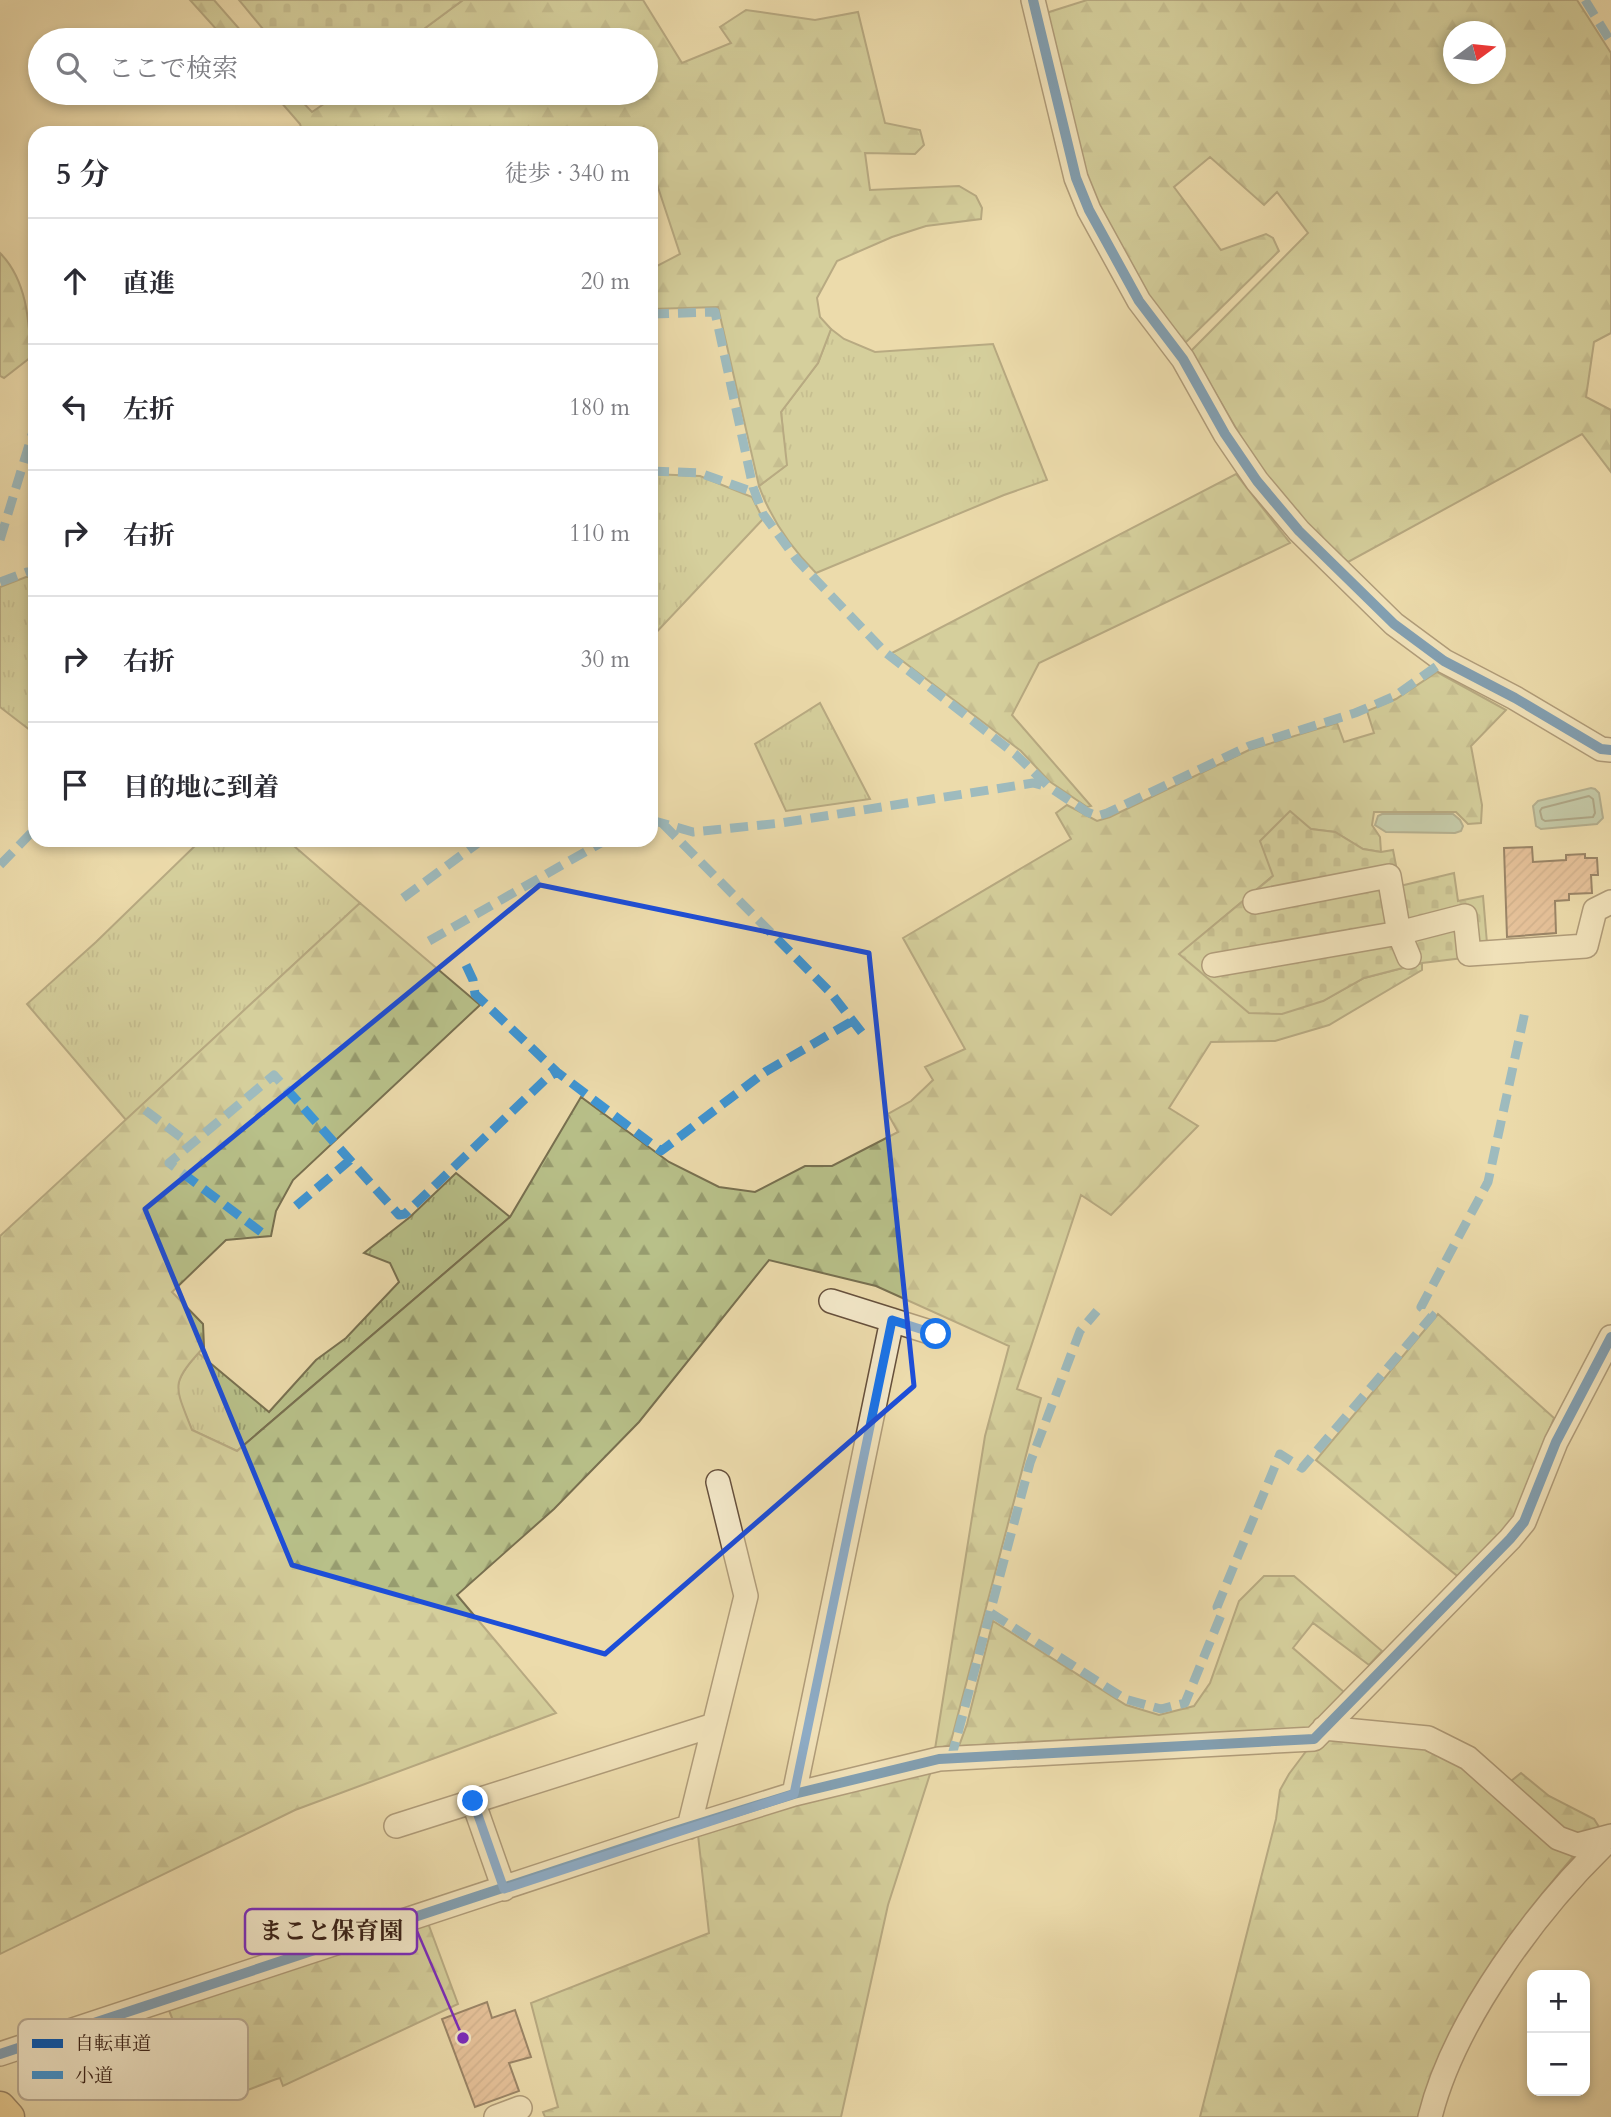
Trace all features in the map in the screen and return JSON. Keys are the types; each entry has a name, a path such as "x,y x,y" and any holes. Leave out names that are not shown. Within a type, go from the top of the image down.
{"main road":[{"path":"0,2106 9,2117"}],"street":[{"path":"1033,0 1076,178 1090,210 1139,301 1183,359 1225,434 1257,481 1299,531 1394,624 1444,662 1515,698 1601,749 1611,750"},
{"path":"1255,902 1389,876 1399,933 1409,957"},
{"path":"1214,965 1399,933 1465,916 1469,954 1587,946 1595,910 1611,902"},
{"path":"831,1301 936,1334"},
{"path":"794,1794 892,1320"},
{"path":"107,2019 688,1827 794,1794 939,1759 1314,1739 1524,1522 1556,1441 1611,1337"},
{"path":"688,1827 746,1596 718,1482"},
{"path":"396,1826 714,1725"},
{"path":"1324,1728 1428,1738 1468,1758 1558,1838 1577,1845 1611,1837"},
{"path":"473,1801 504,1889"},
{"path":"1430,2117 1455,2052 1487,1991 1533,1923 1589,1858 1611,1837"},
{"path":"0,2054 18,2048"},
{"path":"496,2117 520,2108"}],"highlighted area":[{"path":"540,885 869,953 914,1386 605,1654 292,1565 145,1209"}],"green space":[{"path":"190,0 214,0 238,28 215,28"},
{"path":"239,0 463,0 425,28 262,28"},
{"path":"463,0 643,0 682,63 731,43 720,27 746,10 815,20 858,12 885,123 920,130 924,145 915,154 865,153 870,190 959,186 976,196 982,208 981,219 926,226 892,237 837,261 817,298 820,317 831,329 818,363 781,412 787,465 759,486 718,307 658,309 658,265 680,254 658,187 658,126 301,126 283,105 305,105 312,112 322,105 658,105 658,28 425,28"},
{"path":"1087,0 1577,0 1611,53 1611,333 1594,342 1586,397 1611,410 1611,472 1582,434 1348,562 1305,525 1258,466 1191,351 1308,233 1277,192 1264,205 1210,157 1174,187 1221,250 1266,234 1273,238 1279,251 1183,345 1146,298 1084,175 1046,13"},
{"path":"0,253 16,276 25,302 28,359 4,378 0,376"},
{"path":"831,329 844,339 875,352 993,344 1047,480 1004,495 816,573 783,533 759,486 786,465 781,412 818,363"},
{"path":"658,474 700,476 752,497 763,519 658,631"},
{"path":"1236,474 1290,543 1039,663 1012,715 1091,806 1087,807 1049,781 1021,751 892,653"},
{"path":"28,577 28,729 0,707 0,587"},
{"path":"1437,672 1506,710 1471,746 1482,805 1481,823 1468,824 1456,812 1374,812 1372,825 1380,837 1381,852 1363,849 1335,832 1311,829 1274,875 1180,954 1323,1001 1364,978 1422,963 1422,970 1329,1025 1275,1041 1211,1042 1169,1108 1198,1126 1111,1215 1081,1195 1017,1389 1041,1398 950,1745 935,1749 985,1436 1009,1346 876,1286 769,1260 639,1422 554,1509 457,1595 556,1713 295,1810 0,1954 0,1236 360,903 480,1005 293,1180 276,1211 271,1236 226,1240 172,1292 203,1324 204,1347 185,1369 178,1385 192,1430 237,1451 510,1217 581,1097 669,1162 719,1187 755,1192 805,1166 832,1166 898,1132 888,1114 911,1101 933,1080 925,1067 965,1049 903,938 1071,839 1056,813 1067,805 1097,821 1110,817 1249,750 1337,723 1344,742 1374,733 1367,711 1396,699"},
{"path":"820,703 870,799 786,811 755,744"},
{"path":"1290,811 1311,829 1335,832 1363,849 1381,852 1393,850 1400,886 1454,873 1458,901 1483,896 1488,955 1422,963 1364,978 1323,1001 1282,1014 1249,1013 1179,954 1273,876 1260,841"},
{"path":"194,847 295,847 360,903 126,1120 27,1004 96,942"},
{"path":"456,1173 510,1217 237,1451 192,1430 178,1390 182,1374 198,1353 269,1412 316,1360 346,1338 399,1282 390,1263 364,1253 410,1217"},
{"path":"1438,1314 1554,1418 1514,1518 1461,1579 1316,1460"},
{"path":"1264,1576 1294,1576 1382,1651 1369,1665 1313,1623 1293,1648 1344,1692 1310,1729 959,1746 993,1621 1126,1705 1159,1715 1194,1706 1210,1683 1239,1601"},
{"path":"1331,1735 1427,1744 1463,1763 1495,1794 1521,1773 1549,1796 1594,1819 1599,1827 1517,1926 1492,1962 1449,2037 1418,2117 1200,2117 1276,1819 1280,1790 1307,1750"},
{"path":"931,1771 888,1905 841,2117 545,2117 543,2112 558,2107 531,2003 709,1933 698,1835 798,1802"},
{"path":"428,1923 458,2004 283,2086 280,2078 248,2090 248,2019 172,2019 168,2008"}],"water":[{"path":"1591,788 1599,793 1603,818 1597,824 1541,829 1536,826 1533,806 1538,801"},
{"path":"1453,814 1463,826 1461,831 1455,833 1386,832 1375,825 1378,816"}],"building":[{"path":"1532,847 1533,862 1566,860 1566,855 1585,854 1585,858 1597,858 1598,875 1591,875 1592,893 1569,894 1569,900 1555,901 1556,933 1507,937 1504,848"},
{"path":"487,2002 492,2018 515,2010 531,2057 509,2063 519,2091 475,2107 442,2019"}],"marked path":[{"path":"1585,0 1611,42"},
{"path":"658,314 715,312 753,487 763,514 797,560 886,653 1015,754 1049,787 1087,812 1097,816 1107,813 1249,746 1355,713 1395,696 1444,661"},
{"path":"0,540 28,448"},
{"path":"658,471 700,473 756,493"},
{"path":"0,582 28,572"},
{"path":"658,822 693,832 781,823 1033,783 1049,787"},
{"path":"663,824 830,992 867,1039"},
{"path":"0,865 28,836"},
{"path":"403,898 472,847"},
{"path":"429,941 594,847"},
{"path":"466,965 473,980 475,994 557,1072 661,1151 765,1072 854,1020"},
{"path":"991,1613 1125,1699 1161,1709 1185,1703 1221,1615 1217,1607 1280,1454 1302,1468 1432,1316 1421,1307 1488,1182 1526,1007"},
{"path":"261,1232 169,1163 274,1075 399,1215 405,1214 547,1078 557,1072"},
{"path":"145,1110 191,1145"},
{"path":"296,1206 350,1160"},
{"path":"951,1759 1030,1463 1080,1331 1097,1311"}],"cycle path":[{"path":"1033,0 1076,178 1089,210 1139,301 1183,359 1225,434 1257,481 1299,531 1394,624 1444,661 1515,698 1601,749 1611,750"},
{"path":"106,2019 669,1833 794,1794 939,1759 1314,1739 1524,1522 1556,1442 1611,1337"},
{"path":"0,2054 18,2048"}],"place":[{"name":"まこと保育園","path":"463,2038"}],"route":[{"path":"473,1801 504,1889 794,1794 892,1320 936,1334"}]}
